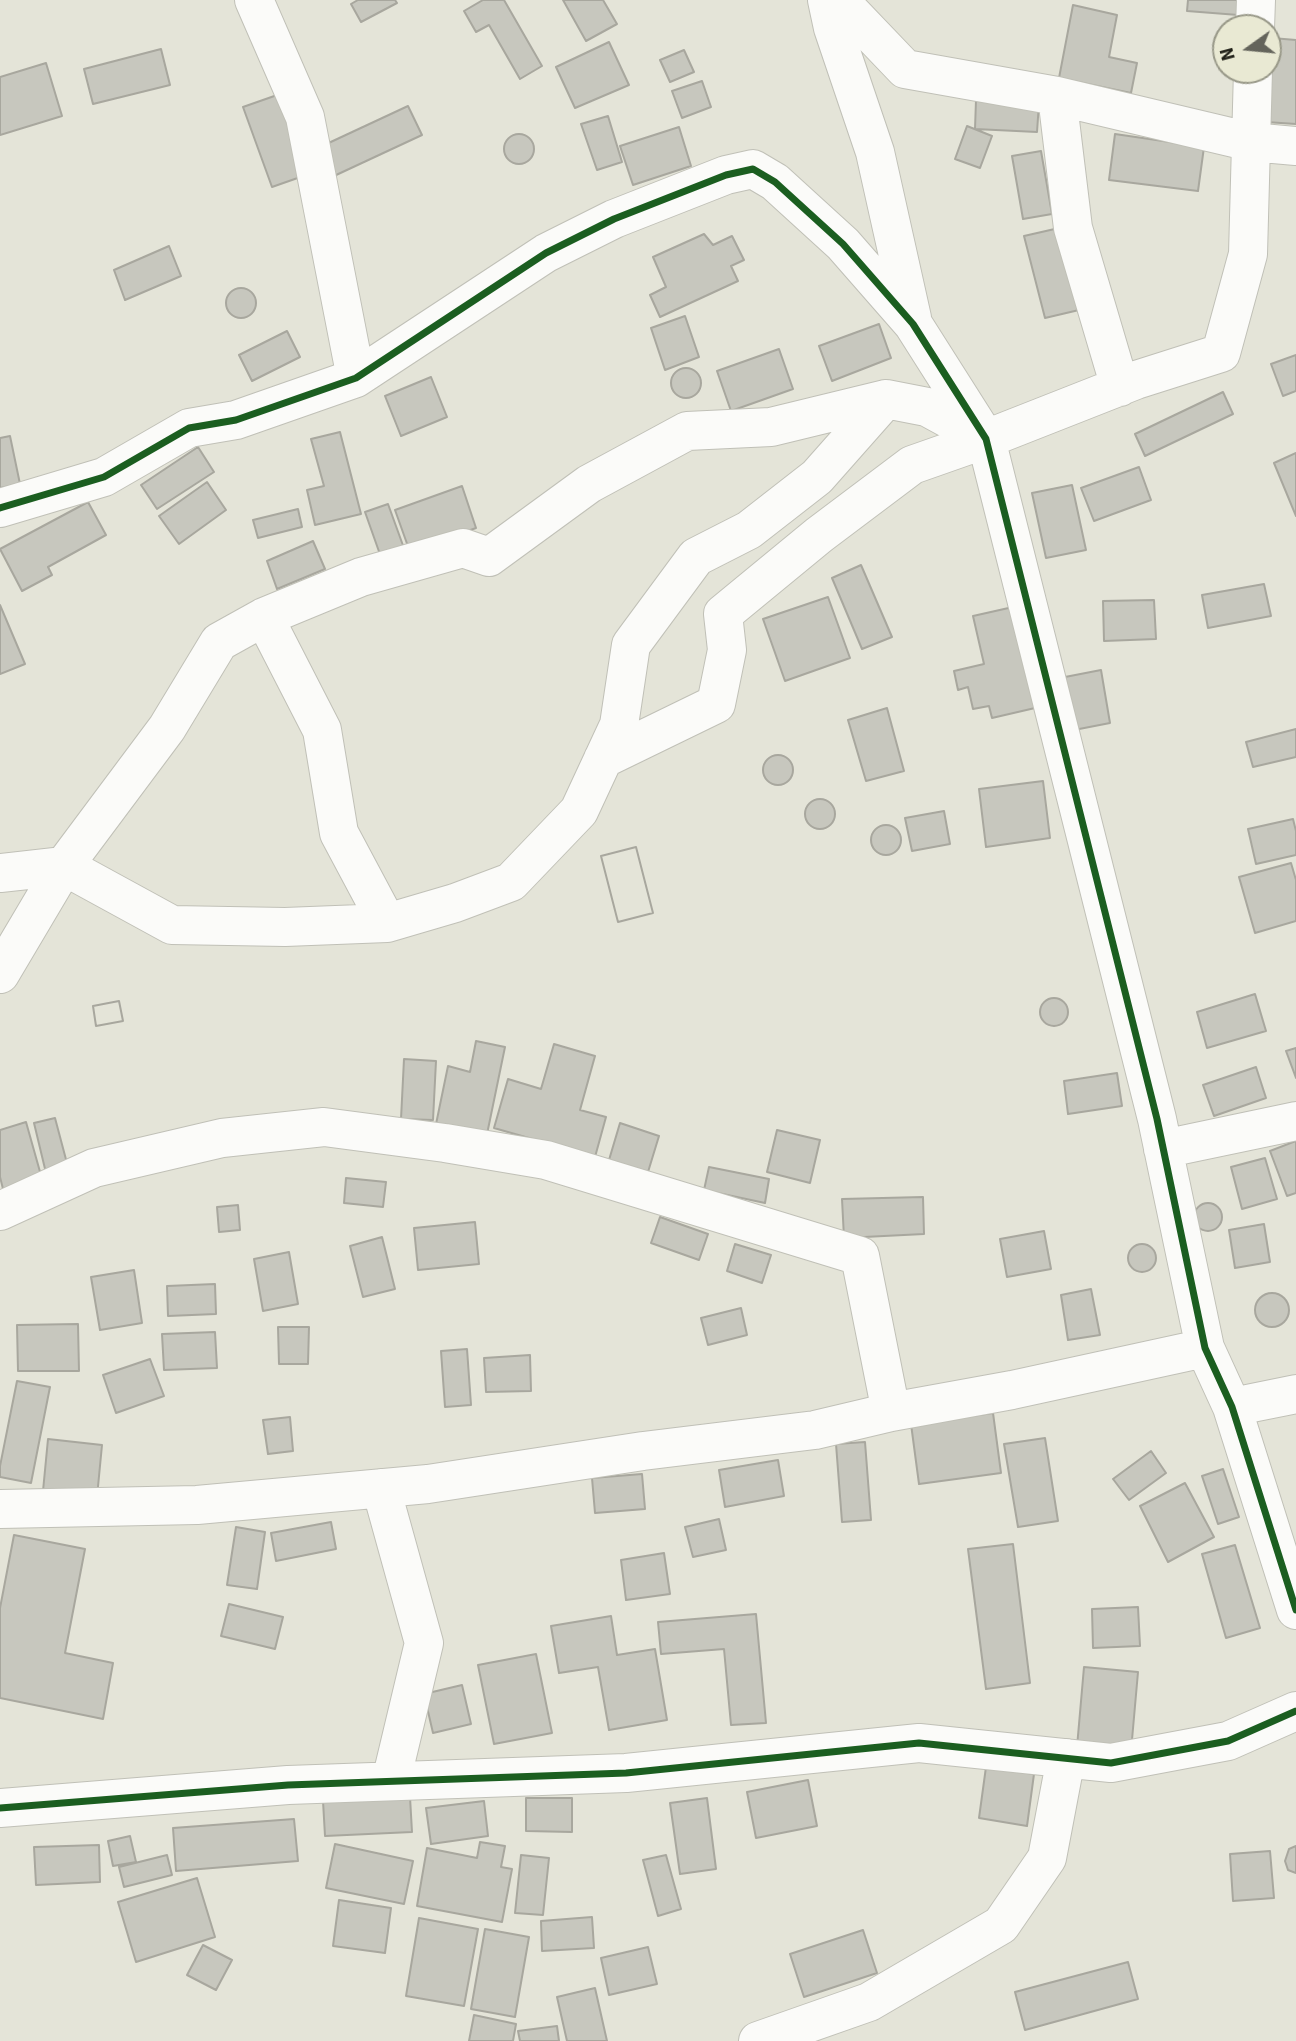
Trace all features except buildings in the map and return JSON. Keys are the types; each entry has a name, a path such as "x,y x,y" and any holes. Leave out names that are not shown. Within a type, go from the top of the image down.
{"street":[{"path":"254,0 305,117 356,378"},
{"path":"827,0 833,28 874,152 914,324"},
{"path":"839,0 905,69 1057,96 1251,142 1296,146"},
{"path":"603,759 716,704 727,650 723,614 819,535 912,465 1120,387 1221,353 1248,254 1253,84"},
{"path":"1057,96 1073,228 1120,387"},
{"path":"0,508 104,477 190,428 236,420 356,378 546,253 614,219 726,175 753,169 775,182 843,244 914,324 986,439 1163,1149 1205,1348 1232,1407 1296,1610"},
{"path":"0,974 64,866 167,728 219,642 264,617 361,577 463,548 489,556 589,484 687,430 771,427 886,399 927,408 986,439"},
{"path":"0,873 64,866 172,925 285,927 387,923 455,904 511,882 579,811 619,725 631,645 696,557 749,530 817,477 886,399"},
{"path":"264,617 322,730 340,833 387,923"},
{"path":"1163,1149 1296,1121"},
{"path":"0,1211 94,1168 222,1138 324,1127 546,1160 860,1256 891,1412"},
{"path":"0,1509 197,1506 428,1484 643,1451 815,1430 1205,1348"},
{"path":"1232,1407 1296,1394"},
{"path":"381,1488 424,1643 391,1781"},
{"path":"0,1808 288,1785 626,1773 919,1743 1111,1763 1228,1741 1296,1711"},
{"path":"758,2041 869,2002 1001,1925 1047,1858 1066,1758"}],"cycle path":[{"path":"0,508 104,477 189,428 236,420 356,378 546,253 614,219 726,175 753,169 775,182 843,244 913,324 986,439 1157,1119 1205,1348 1232,1407 1296,1610"},
{"path":"0,1808 288,1785 626,1773 919,1743 1111,1763 1228,1741 1296,1711"}]}
